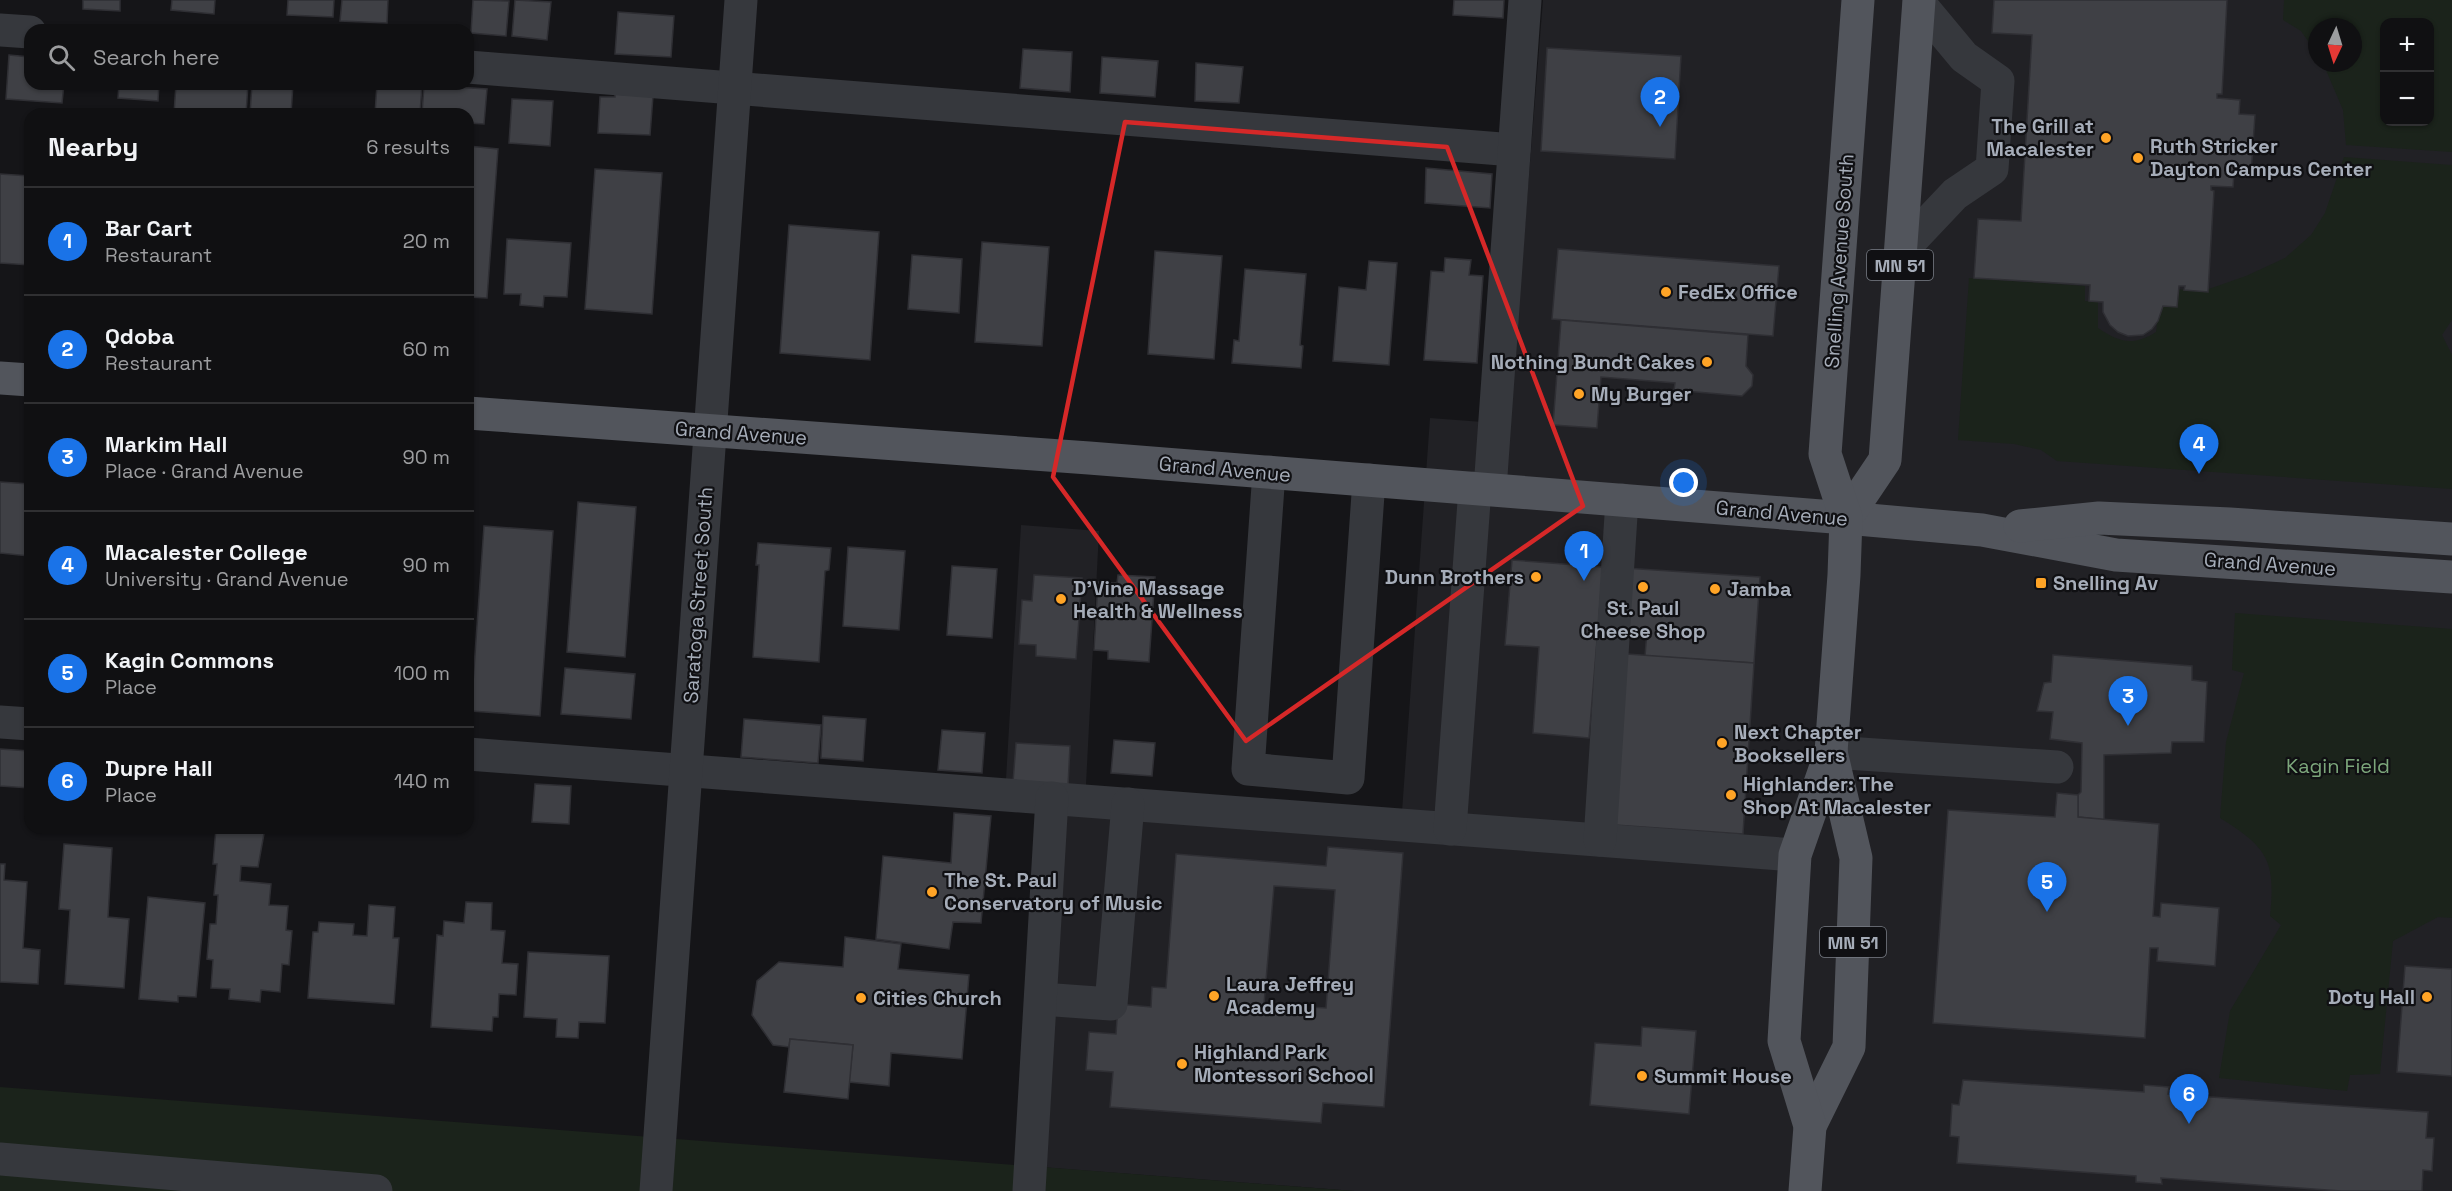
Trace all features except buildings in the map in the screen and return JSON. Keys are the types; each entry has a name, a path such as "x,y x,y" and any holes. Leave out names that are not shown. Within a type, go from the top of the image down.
{"main road":[{"name":"Snelling Avenue South","path":"1805,1191 1810,1126 1784,1041 1795,855 1831,752 1846,518 1825,454 1858,0"},
{"name":"MN 51","path":"1846,518 1885,460 1919,1"},
{"path":"0,378 24,380"},
{"name":"Grand Avenue","path":"474,413 1483,488 1846,518 1982,530 2116,555 2452,577"},
{"name":"Grand Avenue","path":"1982,530 2099,518 2452,539"},
{"name":"Snelling Avenue South","path":"1810,1126 1849,1047 1856,858 1831,752"}],"street":[{"name":"Saratoga Street South","path":"656,1191 741,0"},
{"path":"1450,829 1514,150 1525,0"},
{"path":"1901,251 1955,194 1992,169 1998,81 1964,57 1919,1"},
{"path":"0,30 24,32"},
{"path":"474,67 1514,150"},
{"path":"1269,472 1248,769 1348,778 1369,480"},
{"path":"1600,840 1622,500"},
{"path":"0,722 24,724"},
{"path":"1831,752 2057,767"},
{"path":"474,754 1795,855"},
{"path":"1029,1191 1052,798"},
{"path":"1041,999 1111,1004 1128,804"},
{"path":"0,1159 376,1191"}],"highlighted area":[{"path":"1125,122 1447,147 1583,506 1246,741 1053,477"}],"shaded area":[{"path":"1543,0 2452,0 2452,1191 1354,1191 1026,1166 1054,802 1006,779 1021,525 1099,531 1085,804 1401,826 1430,418 1509,424"}],"green space":[{"path":"2284,0 2452,0 2452,152 2346,145 2343,110 2327,72 2362,72 2362,18 2308,18 2308,41 2301,31 2283,20"},
{"path":"2344,157 2452,165 2452,320 2442,335 2452,355 2452,489 2057,461 2041,450 2014,444 1958,440 1969,278 2085,286 2085,301 2098,302 2098,328 2120,340 2141,339 2156,332 2159,306 2174,289 2203,291 2246,276 2285,258 2311,235 2325,213"},
{"name":"Kagin Field","path":"2235,613 2452,629 2452,918 2438,917 2393,941 2380,1074 2350,1075 2347,1091 2219,1078 2230,1011 2281,925 2270,916 2271,881 2265,857 2248,838 2220,818 2226,742 2244,673 2232,670"},
{"path":"0,1087 1354,1191 0,1191"}],"place":[{"name":"Qdoba","path":"1660,127"},
{"name":"The Grill at Macalester","path":"2106,138"},
{"name":"Ruth Stricker Dayton Campus Center","path":"2138,158"},
{"name":"FedEx Office","path":"1666,292"},
{"name":"Nothing Bundt Cakes","path":"1707,362"},
{"name":"My Burger","path":"1579,394"},
{"name":"Macalester College","path":"2199,474"},
{"name":"Dunn Brothers","path":"1536,577"},
{"name":"Bar Cart","path":"1584,581"},
{"name":"Snelling Av","path":"2041,583"},
{"name":"St. Paul Cheese Shop","path":"1643,587"},
{"name":"Jamba","path":"1715,589"},
{"name":"D'Vine Massage Health & Wellness","path":"1061,599"},
{"name":"Markim Hall","path":"2128,726"},
{"name":"Next Chapter Booksellers","path":"1722,743"},
{"name":"Highlander: The Shop At Macalester","path":"1731,795"},
{"name":"The St. Paul Conservatory of Music","path":"932,892"},
{"name":"Kagin Commons","path":"2047,912"},
{"name":"Laura Jeffrey Academy","path":"1214,996"},
{"name":"Doty Hall","path":"2427,997"},
{"name":"Cities Church","path":"861,998"},
{"name":"Highland Park Montessori School","path":"1182,1064"},
{"name":"Summit House","path":"1642,1076"},
{"name":"Dupre Hall","path":"2189,1124"}]}
